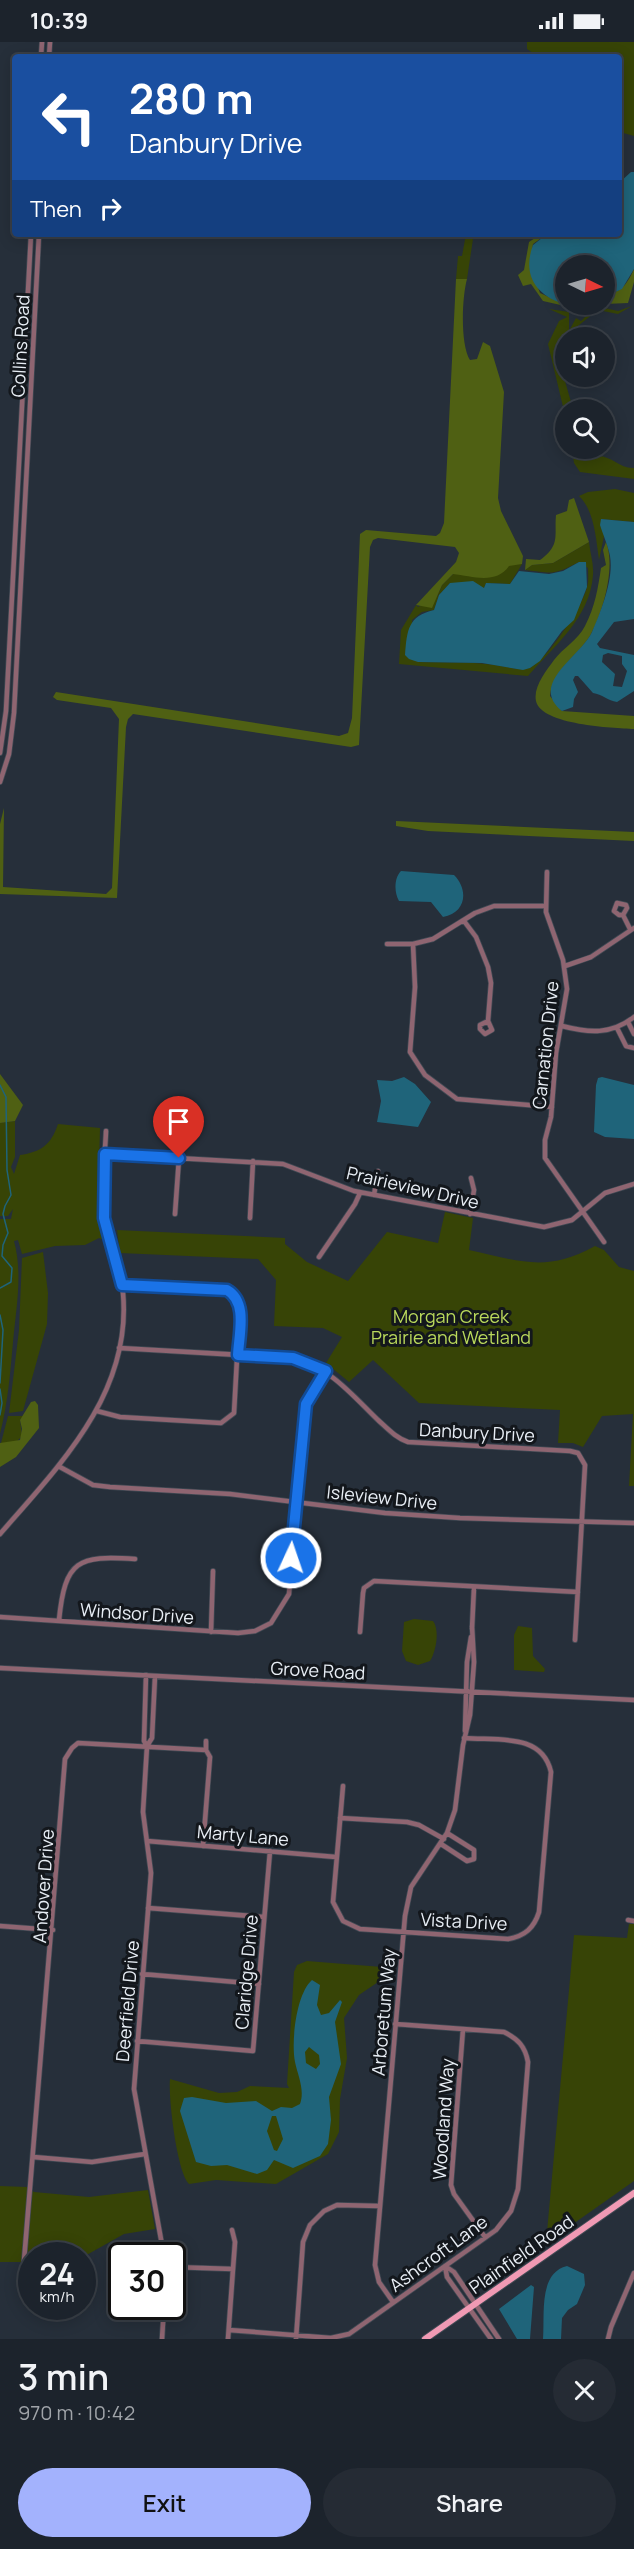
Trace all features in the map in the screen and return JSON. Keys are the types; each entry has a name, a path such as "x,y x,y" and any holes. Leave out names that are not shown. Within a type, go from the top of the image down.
{"main road":[{"name":"Plainfield Road","path":"425,2339 634,2193"}],"street":[{"name":"Collins Road","path":"0,753 6,711 31,237"},
{"name":"Collins Road","path":"0,782 9,754 14,713 39,237"},
{"name":"Carnation Drive","path":"547,872 545,906 565,966 567,989 556,1053 552,1107 545,1140 545,1158 604,1242"},
{"path":"387,944 413,944 433,939 475,913 494,906 545,906"},
{"path":"565,966 591,957 632,928 624,915"},
{"path":"464,921 476,937 488,967 491,983 488,1021"},
{"path":"413,944 415,987 410,1052 424,1076 457,1100 552,1107"},
{"path":"562,1026 594,1032 617,1028 634,1017"},
{"path":"628,1022 634,1034"},
{"path":"617,1028 626,1046 634,1048"},
{"path":"0,1534 60,1467 97,1411 110,1382 119,1348 124,1312 122,1285 104,1218 106,1131"},
{"name":"Prairieview Drive","path":"105,1154 253,1161 293,1167 360,1193 544,1227 558,1225 583,1212 605,1193 634,1184"},
{"path":"175,1214 179,1158"},
{"path":"250,1218 253,1161"},
{"path":"374,1195 378,1172"},
{"path":"470,1214 474,1190 471,1178"},
{"path":"319,1257 360,1193"},
{"path":"97,1411 120,1417 221,1423 234,1413 240,1304 236,1295 227,1290 122,1285"},
{"name":"Danbury Drive","path":"119,1348 293,1358 326,1371 393,1434 408,1442 570,1450 578,1453 585,1465 575,1640"},
{"path":"276,1630 271,1623 289,1594 306,1404 326,1371"},
{"name":"Isleview Drive","path":"60,1467 93,1485 110,1487 296,1501 457,1518 634,1523"},
{"path":"59,1620 62,1592 73,1569 95,1558 135,1559"},
{"path":"211,1632 213,1570"},
{"path":"360,1632 364,1588 374,1581 578,1592"},
{"name":"Arboretum Way","path":"464,1736 470,1715 472,1691 474,1587"},
{"name":"Windsor Drive","path":"0,1617 248,1633 271,1623"},
{"name":"Arboretum Way","path":"393,2302 379,2282 375,2270 403,1931 411,1887 419,1871 442,1842 455,1810 464,1736 465,1691 472,1626"},
{"name":"Grove Road","path":"0,1668 634,1700"},
{"path":"146,1675 144,1741 147,1746 152,1738 155,1676"},
{"name":"Vista Drive","path":"343,1786 333,1902 343,1921 360,1929 508,1939 526,1933 539,1912 551,1772 549,1762 536,1746 464,1736"},
{"path":"203,1846 210,1757 206,1750 206,1741"},
{"name":"Andover Drive","path":"26,2242 53,1930 65,1761 68,1753 78,1743 206,1750"},
{"name":"Deerfield Drive","path":"147,1746 143,1812 151,1873 134,2089 161,2242"},
{"path":"340,1818 407,1822 419,1825 467,1861 474,1859 474,1851 447,1833"},
{"name":"Marty Lane","path":"147,1841 336,1857"},
{"name":"Claridge Drive","path":"137,2041 253,2050 270,1851"},
{"path":"148,1908 264,1917"},
{"path":"0,1926 53,1930"},
{"path":"142,1974 258,1984"},
{"name":"Ashcroft Lane","path":"229,2330 309,2338 331,2338 349,2334 505,2221 515,2200 528,2062 523,2046 518,2040 504,2032 396,2024"},
{"name":"Woodland Way","path":"463,2029 451,2185 453,2194 485,2237"},
{"path":"33,2157 92,2162 145,2154"},
{"path":"296,2337 303,2242 310,2225 324,2211 337,2205 380,2206"},
{"path":"228,2339 235,2242 232,2230"},
{"path":"445,2266 447,2277 499,2339"},
{"path":"186,2267 233,2269"},
{"path":"609,2339 611,2327 634,2273"},
{"path":"472,2306 491,2339"},
{"path":"162,2339 163,2320"}],"green space":[{"path":"527,42 634,42 634,136 622,133 622,54 534,54 527,49"},
{"path":"465,237 483,237 473,239 467,279 456,279 458,256 462,256"},
{"path":"536,237 543,237 533,244 530,266 540,293 555,300 555,304 543,301 531,284 523,286 518,275 524,270 529,242"},
{"path":"634,269 634,282 628,303 615,304 615,292 629,279"},
{"path":"456,279 467,279 463,320 467,353 470,360 477,359 483,342 490,346 504,392 498,498 501,511 523,556 522,564 509,566 504,572 491,577 453,574 442,585 432,608 416,605 456,562 459,553 455,547 378,538 373,540 370,547 359,745 351,747 133,714 128,719 126,727 117,898 0,894 0,824 4,808 3,887 106,894 112,888 119,719 111,708 57,700 53,697 56,692 339,736 348,733 352,718 360,534 366,530 436,536 440,533 444,523"},
{"path":"632,306 615,313 615,310"},
{"path":"562,315 569,315 569,327 556,327 559,321 567,317"},
{"path":"587,315 592,315 577,327 571,327 576,318 581,321"},
{"path":"555,329 555,373 548,344"},
{"path":"558,387 567,387 570,399 561,399"},
{"path":"573,459 609,459 634,468 634,479 580,472"},
{"path":"615,489 634,493 634,522 601,519 604,536 599,560 591,517 579,496 588,492"},
{"path":"574,498 589,542 553,563 532,565 525,570 526,559 540,560 547,555 554,544 556,515 567,511 569,500"},
{"path":"589,542 593,575 585,605 569,630 528,676 399,664 401,630 416,605 418,607 437,597 442,585 453,574 519,563 522,564 510,584 486,583 484,588 450,583 439,595 434,610 422,612 412,620 418,662 481,663 522,669 536,664 563,632 579,606 588,585 588,568 579,562 563,570 552,572 525,570 532,565 553,563"},
{"path":"606,542 610,563 609,576 600,614 586,642 556,678 550,696 562,711 634,716 634,729 579,724 564,720 541,709 536,701 536,690 544,674 582,631 588,619 596,597 601,568 606,565 603,550"},
{"path":"396,821 634,832 634,841 428,831 396,826"},
{"path":"0,1074 23,1105 15,1121 0,1123"},
{"path":"15,1121 15,1157 11,1167 14,1174 20,1155 34,1152 44,1146 52,1137 58,1124 100,1128 98,1203 103,1240 99,1238 85,1245 55,1246 22,1254 18,1240 14,1241 17,1253 18,1291 8,1388 0,1434 0,1219 11,1219 13,1209 8,1216 0,1216 0,1123"},
{"name":"Morgan Creek Prairie and Wetland","path":"445,1212 473,1218 469,1250 518,1261 547,1262 562,1260 595,1246 604,1250 619,1267 634,1271 634,1486 629,1486 633,1414 602,1416 583,1447 573,1443 558,1443 560,1410 419,1403 373,1360 349,1382 326,1363 342,1337 323,1328 274,1326 276,1280 258,1259 120,1253 117,1230 285,1238 285,1244 307,1262 348,1281 387,1232 438,1243"},
{"path":"43,1252 48,1293 47,1324 23,1411 9,1413 19,1330 22,1258"},
{"path":"35,1401 38,1405 39,1428 16,1457 0,1467 0,1443 20,1440 22,1429 20,1420 31,1402"},
{"path":"8,1416 23,1416 20,1420 22,1436 15,1443 1,1443"},
{"path":"414,1619 433,1621 436,1630 435,1647 430,1661 418,1665 406,1661 402,1651 404,1622"},
{"path":"518,1626 532,1628 533,1656 545,1669 544,1672 514,1670 514,1635"},
{"path":"629,1924 634,1924 634,2181 546,2243 574,1935 627,1938"},
{"path":"307,1961 382,1967 381,1980 359,1995 344,2018 347,2058 340,2099 339,2132 328,2154 276,2184 216,2180 189,2184 177,2151 170,2079 219,2093 237,2092 250,2086 289,2088 287,2084 294,1972 297,1965"},
{"path":"0,2186 27,2187 34,2192 89,2197 148,2190 155,2229 124,2234 96,2250 96,2242 18,2242 18,2262 0,2262"}],"water":[{"path":"634,172 634,269 622,289 615,292 615,255 555,255 555,300 543,294 533,280 530,273 530,255 533,245 543,237 622,237 622,180"},
{"path":"601,519 634,522 634,619 614,622 597,644 600,648 634,655 634,691 617,702 593,693 578,676 575,676 573,680 578,692 573,707 562,711 553,701 551,691 554,680 592,632 608,585 610,556 600,525","holes":["608,653 622,656 622,664 627,671 622,687 613,686 615,674 602,662 603,655"]},
{"path":"579,562 586,562 587,587 574,620 562,631 540,661 530,668 523,670 482,663 418,662 405,655 410,625 419,616 434,610 439,595 450,583 473,581 484,588 486,583 510,584 519,571 549,574 563,571"},
{"path":"401,871 454,875 462,887 461,906 451,915 443,917 431,902 399,901 396,885"},
{"path":"404,1077 415,1084 431,1102 418,1127 377,1122 381,1101 377,1080 392,1081"},
{"path":"598,1078 634,1085 634,1139 605,1137 594,1132 596,1085"},
{"path":"312,1980 320,1985 317,2005 321,2015 329,2013 340,2000 342,2002 335,2022 341,2064 329,2097 331,2120 328,2144 320,2156 293,2168 274,2160 267,2170 257,2174 227,2165 211,2166 196,2162 180,2111 184,2098 192,2097 226,2103 256,2101 272,2111 281,2107 292,2108 300,2104 301,2088 295,2062 294,2043 296,2019 302,1996","holes":["309,2047 319,2055 320,2064 316,2069 306,2063 305,2052","272,2116 276,2116 283,2139 277,2151 274,2150 267,2131"]},
{"path":"567,2266 584,2274 585,2285 577,2304 562,2318 561,2339 543,2339 547,2286 551,2277 558,2270"},
{"path":"531,2285 534,2287 530,2339 517,2339 499,2309"}],"waterway":[{"path":"0,1085 6,1097 7,1170 11,1195 3,1214 8,1233 3,1245 2,1256 12,1268 11,1282 0,1288"},
{"path":"0,1315 3,1330 0,1383"},
{"path":"0,1389 2,1403 0,1415"}],"route":[{"path":"179,1158 105,1154 102,1200 108,1241 122,1285 227,1290 236,1295 240,1304 238,1355 293,1358 326,1371 306,1404 291,1558"}]}
